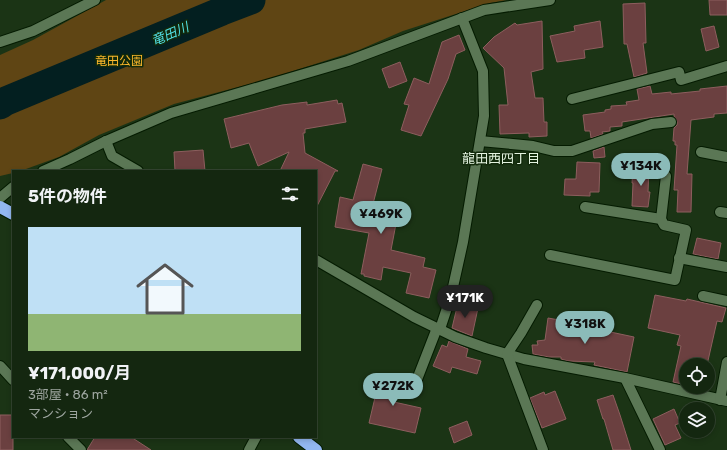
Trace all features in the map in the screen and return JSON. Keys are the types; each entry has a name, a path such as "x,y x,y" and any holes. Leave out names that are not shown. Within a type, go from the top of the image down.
{"highway":[{"path":"0,207 12,213"},
{"path":"300,438 316,450"}],"street":[{"path":"0,42 33,31 95,0"},
{"path":"45,170 106,141 171,113 348,61 484,10 550,0"},
{"path":"416,382 451,296 464,242 484,116 484,71 462,18"},
{"path":"572,98 678,72 681,80 727,66"},
{"path":"480,141 533,146 554,151 572,151 652,124 672,122"},
{"path":"106,141 112,156 136,170"},
{"path":"701,152 727,157"},
{"path":"550,255 675,280 686,230 664,224 661,219 666,176"},
{"path":"0,198 12,188"},
{"path":"585,207 661,219"},
{"path":"679,258 727,268"},
{"path":"317,261 366,290 455,337 524,359 625,378 723,400 727,362"},
{"path":"703,296 727,301"},
{"path":"507,354 537,306"},
{"path":"507,354 543,450"},
{"path":"0,366 12,379"},
{"path":"625,378 660,450"},
{"path":"69,438 81,450"},
{"path":"249,450 255,438"}],"green space":[{"name":"竜田公園","path":"106,0 507,0 490,3 403,31 359,50 265,80 174,104 99,135 59,157 26,169 12,170 12,173 0,176 0,55 33,40"}],"building":[{"path":"709,0 727,0 727,15 710,15"},
{"path":"645,3 646,43 643,43 647,73 634,77 627,44 624,44 623,4"},
{"path":"542,21 543,69 531,72 535,98 543,98 544,122 547,122 547,136 529,137 529,133 500,134 499,105 508,105 504,68 483,48 494,37 515,23 517,25"},
{"path":"600,21 603,47 584,50 585,58 557,62 550,36 575,31 574,26"},
{"path":"714,26 719,47 706,51 701,29"},
{"path":"459,35 465,50 456,54 448,79 421,136 401,130 409,105 404,104 414,78 429,84 442,42"},
{"path":"400,62 407,81 389,88 382,69"},
{"path":"650,86 652,94 671,92 671,94 727,86 727,113 714,114 714,117 691,120 687,174 692,174 691,212 677,212 678,190 674,190 677,145 675,145 675,141 673,141 674,128 677,125 677,122 674,114 622,122 622,126 610,127 610,131 602,132 603,134 591,138 590,131 585,131 583,115 605,112 605,110 611,109 611,106 627,105 626,102 639,100 637,89"},
{"path":"337,100 338,104 342,103 346,122 305,129 305,133 303,133 305,153 338,171 335,171 317,206 317,170 280,170 289,152 258,166 249,143 231,148 224,119 282,105 307,102 307,105"},
{"path":"604,147 605,157 594,158 593,151"},
{"path":"203,150 205,170 175,170 174,152"},
{"path":"577,162 600,163 599,192 590,192 590,196 564,195 565,179 576,179"},
{"path":"363,164 382,169 373,204 399,208 391,250 425,258 423,267 436,270 429,298 406,293 411,273 383,267 381,280 361,274 369,233 335,227 340,197 353,200"},
{"path":"633,167 649,167 648,192 650,192 648,207 632,206"},
{"path":"697,238 721,243 718,259 693,254"},
{"path":"655,295 686,301 687,299 726,308 722,322 717,321 709,358 679,358 679,383 673,382 681,346 677,345 680,335 648,328"},
{"path":"458,303 478,308 472,336 452,328"},
{"path":"548,318 587,325 587,327 634,337 627,372 594,365 595,362 568,361 561,359 561,357 549,357 533,354 532,345 538,345 537,341 545,340"},
{"path":"449,341 468,349 466,357 481,361 477,374 452,367 450,373 433,366 442,345 447,347"},
{"path":"380,374 402,382 394,402 421,408 415,433 369,423 377,389 374,388"},
{"path":"555,391 566,419 542,428 530,398 544,392 545,395"},
{"path":"613,395 631,450 613,450 597,400"},
{"path":"674,409 679,421 679,423 675,425 679,434 679,438 681,438 665,445 653,419"},
{"path":"0,415 12,415 13,450 0,450"},
{"path":"467,421 472,435 454,443 449,428"},
{"path":"94,438 133,438 151,450 87,450"}],"waterway":[{"name":"竜田川","path":"0,105 6,101 251,0"}],"district":[{"name":"龍田西四丁目","path":"501,158"}]}
